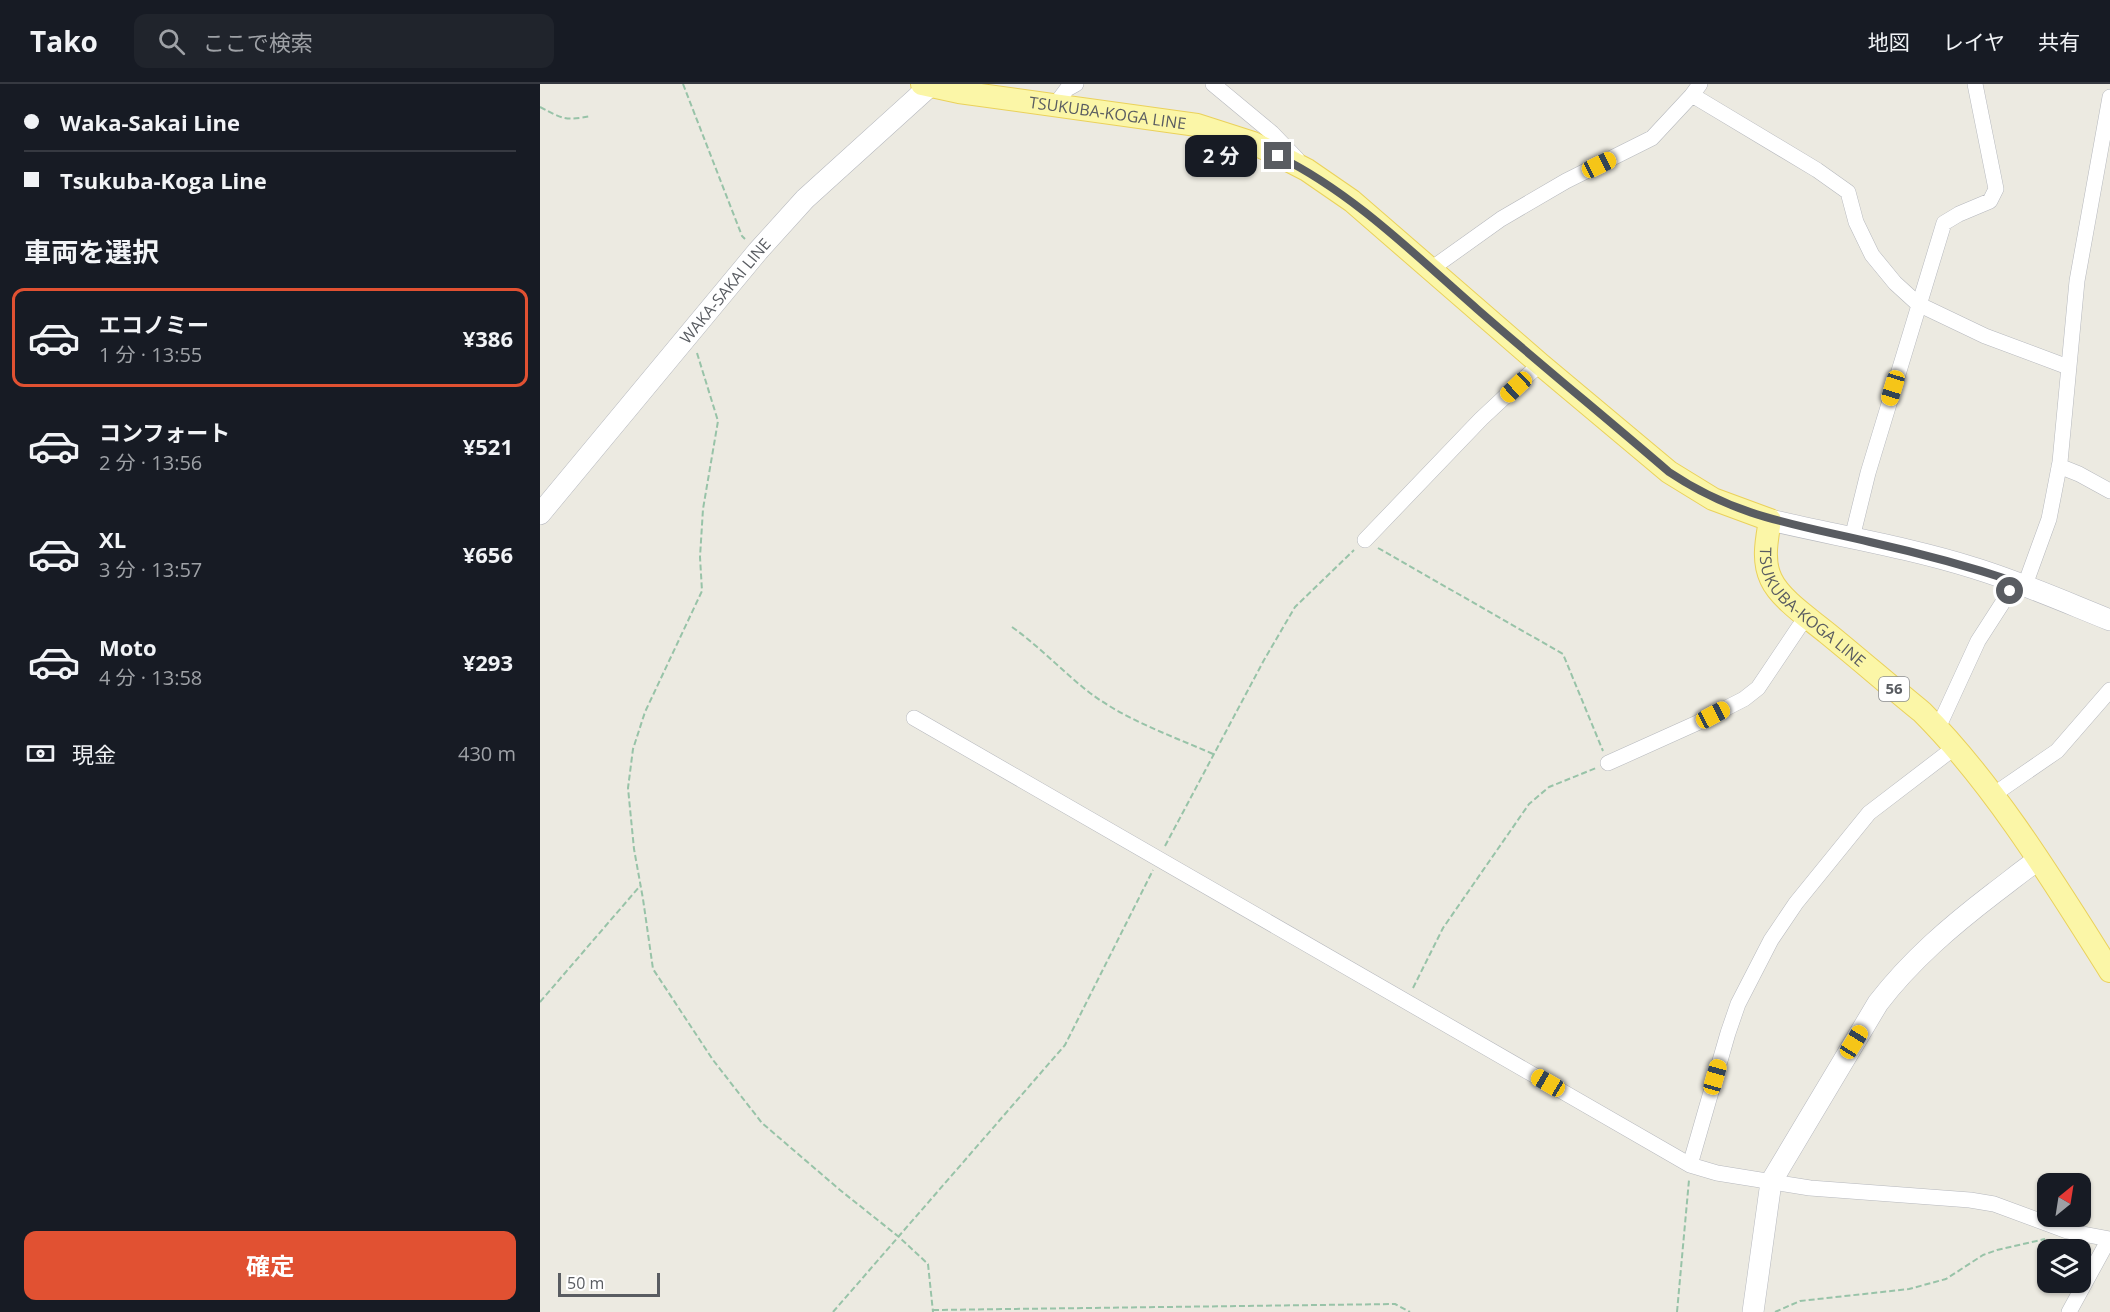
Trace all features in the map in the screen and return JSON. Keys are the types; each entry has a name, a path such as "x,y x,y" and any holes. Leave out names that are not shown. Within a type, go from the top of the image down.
{"main road":[{"name":"WAKA-SAKAI LINE","path":"540,514 758,251 805,199 928,85"},
{"name":"TSUKUBA-KOGA LINE","path":"928,85 1197,125 1253,143 1307,170 1352,201 1669,472 1713,499 1770,520 1766,545 1766,566 1778,590 1938,728 1993,795 2110,971"},
{"path":"1770,520 1972,567 2110,620"},
{"path":"1753,1312 1771,1182 1854,1042 1894,982 1923,951 2038,860"}],"street":[{"path":"1055,105 1067,89 1076,84"},
{"path":"1852,538 1868,473 1944,223 1990,201 1996,189 1975,84"},
{"path":"1217,85 1272,133 1307,170"},
{"path":"1431,269 1501,219 1566,181 1652,138 1696,89 1848,192 1856,222 1872,255 1895,283 1918,304 1985,336 2068,367"},
{"path":"1938,728 1978,641 2020,584 2049,519 2059,466 2077,281 2110,97"},
{"path":"1365,540 1481,419 1540,364"},
{"path":"2059,466 2110,491"},
{"path":"1608,763 1744,699 1758,688 1793,635 1808,617"},
{"path":"1993,795 2057,751 2110,690"},
{"path":"914,718 1690,1165 1717,1173 1848,1192 1946,1197 1994,1204 2067,1231 2110,1239 2069,1312"},
{"path":"1690,1165 1735,1014 1771,940 1796,903 1869,813 1954,748"}],"path":[{"path":"683,84 742,236 758,251"},
{"path":"540,107 560,118 570,120 591,116"},
{"path":"691,332 718,421 703,509 700,557 702,591 645,712 633,749 628,788 634,849 652,969 714,1060 762,1122 928,1264 933,1311 1395,1304 1410,1312"},
{"path":"833,1312 1065,1045 1213,754 1295,607 1365,540 1563,654 1608,763 1549,787 1529,804 1443,928 1406,1000"},
{"path":"1012,627 1090,693 1121,712 1213,754"},
{"path":"540,1002 641,886"},
{"path":"1677,1312 1690,1165"},
{"path":"1775,1312 1800,1301 1909,1289 1934,1283 1946,1279 1990,1252 2056,1236 2067,1231"}],"route":[{"path":"1278,156 1307,170 1352,201 1540,364 1669,472 1690,486 1734,508 1770,520 1972,567 2016,582 2010,591"}]}
